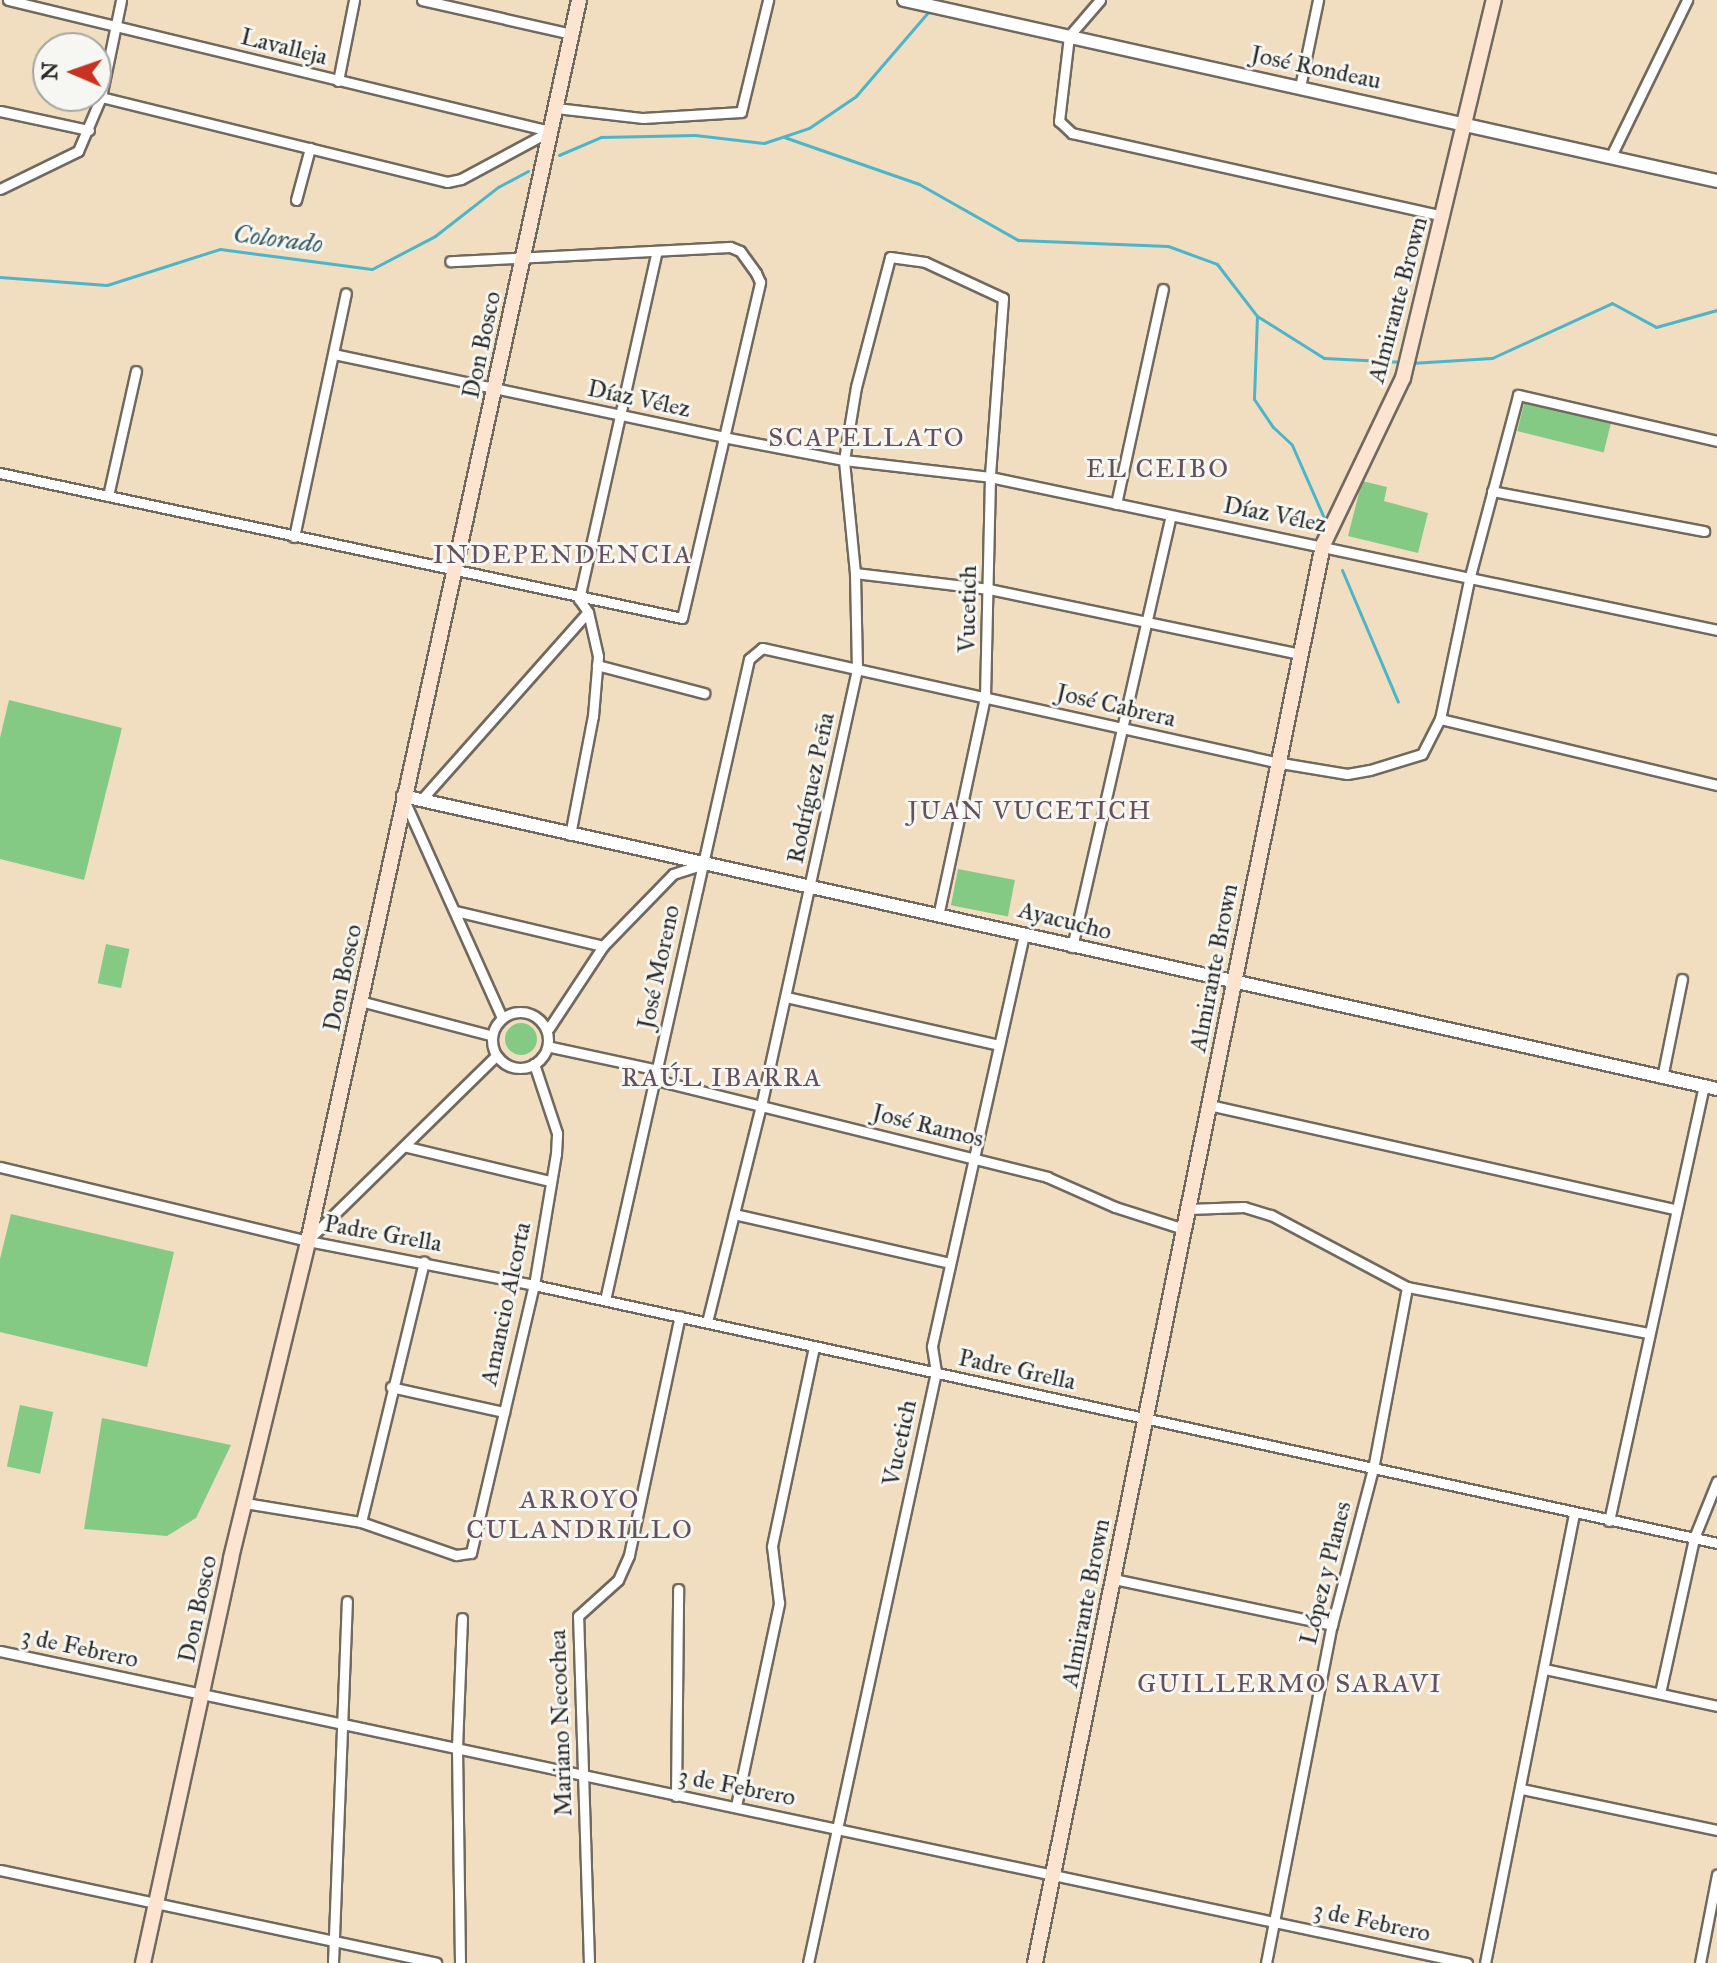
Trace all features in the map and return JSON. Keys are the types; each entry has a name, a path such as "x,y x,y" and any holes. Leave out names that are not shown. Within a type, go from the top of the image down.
{"main road":[{"name":"Don Bosco","path":"143,1963 245,1503 308,1241 579,0"},
{"name":"Almirante Brown","path":"1035,1963 1235,983 1275,762 1323,545 1403,378 1467,123 1494,0"}],"street":[{"name":"Lavalleja","path":"8,0 550,131"},
{"path":"112,44 121,0"},
{"path":"338,81 354,0"},
{"path":"422,0 572,34"},
{"path":"556,108 643,118 741,112 768,0"},
{"name":"José Rondeau","path":"904,0 1717,181"},
{"path":"1100,0 1069,36 1059,121 1072,133 1443,216"},
{"path":"1300,87 1318,0"},
{"path":"1611,156 1687,0"},
{"path":"112,100 447,182 461,179 550,131"},
{"path":"0,111 89,130"},
{"path":"0,189 78,151 96,112"},
{"path":"296,200 310,148"},
{"path":"0,473 579,599 682,618 760,282 740,251 730,247 522,261 450,261"},
{"path":"570,835 593,716 597,665 588,612 579,599 656,254"},
{"name":"Rodríguez Peña","path":"707,1322 761,1106 857,669 855,573 844,460 856,387 890,257 925,262 1003,298"},
{"path":"1116,504 1163,289"},
{"path":"294,537 346,293"},
{"name":"Vucetich","path":"938,916 985,697 990,477 1003,298"},
{"name":"Díaz Vélez","path":"334,354 620,416 844,460 990,477 1717,630"},
{"path":"108,496 136,371"},
{"name":"José Cabrera","path":"762,648 1275,762 1347,774 1404,762 1422,754 1440,719 1470,576 1518,395 1717,441"},
{"path":"1492,491 1704,531"},
{"path":"1072,947 1171,516"},
{"path":"855,573 989,589 1299,654"},
{"path":"421,800 588,612"},
{"name":"José Moreno","path":"605,1300 657,1075 700,865 749,659 762,648"},
{"path":"597,665 704,693"},
{"path":"1440,719 1717,785"},
{"path":"403,796 502,1018"},
{"name":"Ayacucho","path":"403,796 700,865 1024,933 1072,947 1710,1088"},
{"path":"496,1056 515,1064 534,1064 551,1047 549,1028 603,946 673,874 700,865"},
{"path":"455,911 603,946"},
{"name":"Vucetich","path":"808,1963 936,1372 932,1346 1024,933"},
{"path":"1662,1078 1682,979"},
{"path":"786,997 999,1045"},
{"path":"360,1001 490,1035"},
{"path":"490,1035 502,1018 522,1015 549,1028"},
{"path":"490,1035 496,1056"},
{"name":"José Ramos","path":"551,1047 761,1106 1047,1177 1115,1207 1184,1229"},
{"path":"308,1241 407,1147 496,1056"},
{"name":"Amancio Alcorta","path":"361,1522 456,1555 471,1553 534,1285 557,1133 534,1064"},
{"path":"1609,1521 1675,1209 1710,1088"},
{"path":"1209,1105 1675,1209"},
{"path":"407,1147 550,1181"},
{"name":"Padre Grella","path":"0,1167 308,1241 424,1261 1574,1515 1717,1543"},
{"path":"1188,1209 1244,1207 1271,1215 1407,1287 1648,1333"},
{"path":"734,1214 950,1263"},
{"path":"245,1503 361,1522 391,1387 424,1261"},
{"name":"López y Planes","path":"1266,1963 1332,1625 1373,1469 1407,1287"},
{"name":"Mariano Necochea","path":"589,1963 578,1616 618,1580 629,1555 680,1316"},
{"path":"736,1806 779,1603 772,1546 814,1346"},
{"path":"391,1387 504,1412"},
{"path":"1660,1693 1694,1538 1717,1481"},
{"path":"1485,1963 1574,1515"},
{"path":"1114,1579 1332,1625"},
{"path":"676,1796 678,1589"},
{"path":"333,1963 339,1722 347,1601"},
{"path":"460,1963 457,1748 462,1618"},
{"name":"3 de Febrero","path":"0,1651 583,1777 836,1826 1467,1963"},
{"path":"1545,1669 1717,1706"},
{"path":"1522,1789 1717,1830"},
{"path":"0,1870 158,1900 436,1963"},
{"path":"1700,1963 1717,1875"}],"green space":[{"path":"1525,400 1611,422 1604,453 1517,431"},
{"path":"1362,481 1387,487 1384,501 1428,513 1418,553 1348,536"},
{"path":"9,700 122,728 84,880 0,859 0,738"},
{"path":"958,869 1015,880 1008,916 951,905"},
{"path":"106,944 129,949 121,988 98,983"},
{"path":"521,1023 532,1028 537,1039 532,1050 521,1055 510,1050 505,1039 510,1028"},
{"path":"11,1214 174,1252 147,1367 0,1332 0,1259"},
{"path":"20,1405 53,1412 40,1474 7,1467"},
{"path":"102,1418 231,1445 196,1518 167,1536 84,1529"}],"waterway":[{"name":"Colorado","path":"559,155 601,137 695,135 764,143 809,128 856,96 930,10"},
{"path":"784,137 919,184 1018,240 1168,246 1217,264 1257,316 1324,358 1404,362"},
{"name":"Colorado","path":"0,277 107,285 220,249 372,269 435,236 498,187 528,171"},
{"path":"1411,363 1492,358 1612,303 1656,327 1717,310"},
{"path":"1257,316 1254,399 1273,427 1292,445 1324,518"},
{"path":"1342,570 1398,702"}],"district":[{"name":"SCAPELLATO","path":"867,438"},
{"name":"EL CEIBO","path":"1158,469"},
{"name":"INDEPENDENCIA","path":"563,555"},
{"name":"JUAN VUCETICH","path":"1030,811"},
{"name":"RAÚL IBARRA","path":"722,1078"},
{"name":"ARROYO CULANDRILLO","path":"580,1515"},
{"name":"GUILLERMO SARAVI","path":"1290,1684"}]}
